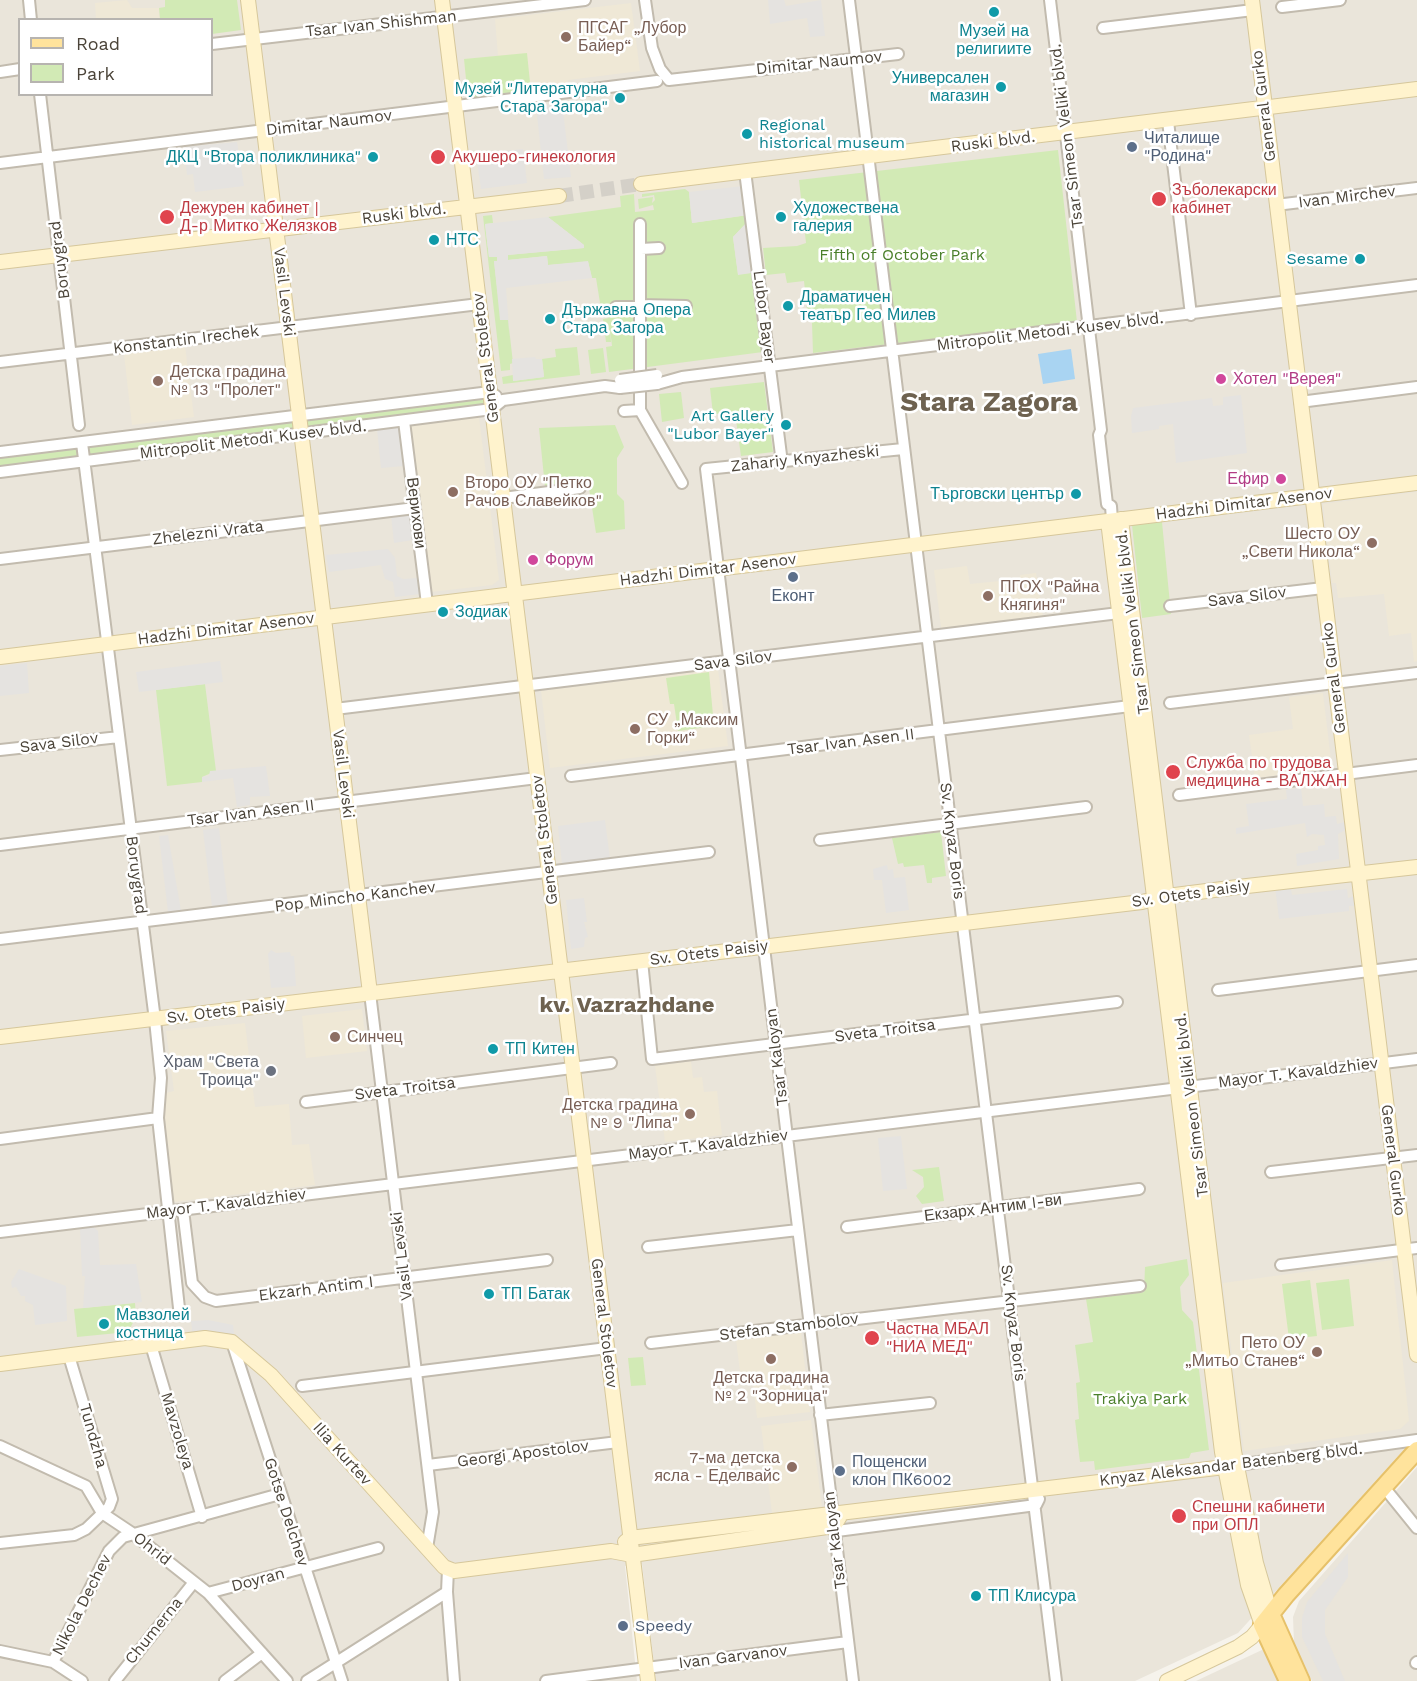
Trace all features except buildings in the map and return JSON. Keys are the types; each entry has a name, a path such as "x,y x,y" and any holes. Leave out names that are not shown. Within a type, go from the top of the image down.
{"main road":[{"path":"1267,1620 1417,1450"},
{"name":"Tsar Simeon Veliki blvd.","path":"1267,1620 1288,1681"},
{"name":"Tsar Simeon Veliki blvd.","path":"1267,1620 1301,1681"}],"street":[{"path":"29,0 31,18"},
{"name":"Vasil Levski","path":"248,0 428,1465 433,1512 427,1548"},
{"name":"General Stoletov","path":"442,0 490,392 497,405 503,498 514,594 647,1675"},
{"name":"Tsar Ivan Shishman","path":"213,44 585,0"},
{"name":"Dimitar Naumov","path":"645,0 651,45 660,69 669,80 898,54"},
{"name":"Sv. Knyaz Boris","path":"849,0 1010,1301 1040,1488"},
{"name":"Tsar Simeon Veliki blvd.","path":"1050,0 1089,327 1107,504 1110,506 1114,520 1230,1466 1248,1585 1267,1620"},
{"path":"1282,7 1340,0"},
{"path":"1103,28 1252,5"},
{"name":"General Gurko","path":"1252,5 1393,1158 1411,1249 1417,1355"},
{"path":"0,72 18,69"},
{"name":"Dimitar Naumov","path":"0,163 657,81"},
{"name":"Ruski blvd.","path":"640,184 1417,89"},
{"name":"Boruygrad","path":"40,96 79,425"},
{"path":"1168,121 1191,315"},
{"name":"Lubor Bayer","path":"745,171 782,463"},
{"name":"Ivan Mirchev","path":"1276,205 1417,188"},
{"name":"Ruski blvd.","path":"0,262 559,196"},
{"path":"640,224 640,410 682,483"},
{"path":"640,249 659,248"},
{"name":"Mitropolit Metodi Kusev blvd.","path":"0,471 404,421 620,384 891,353 1417,285"},
{"name":"Konstantin Irechek","path":"0,362 479,304"},
{"path":"616,307 686,306"},
{"path":"1300,402 1417,387"},
{"name":"Mitropolit Metodi Kusev blvd.","path":"0,452 490,392"},
{"path":"624,411 640,410"},
{"name":"Верихови","path":"404,421 427,604"},
{"name":"Boruygrad","path":"82,443 155,1020 161,1078 158,1118 179,1308"},
{"name":"Zahariy Knyazheski","path":"706,469 903,449"},
{"name":"Tsar Kaloyan","path":"706,469 820,1415 836,1518 853,1681"},
{"name":"Hadzhi Dimitar Asenov","path":"0,657 1417,483"},
{"path":"503,498 580,488"},
{"name":"Zhelezni Vrata","path":"0,559 415,508"},
{"name":"Sava Silov","path":"1170,606 1323,588"},
{"name":"Tsar Simeon Veliki blvd.","path":"1125,612 1130,706 1160,898"},
{"name":"Sava Silov","path":"335,709 1125,612"},
{"path":"1170,703 1417,673"},
{"name":"Tsar Ivan Asen II","path":"571,776 1130,706"},
{"name":"Sava Silov","path":"0,750 119,737"},
{"path":"1179,795 1417,765"},
{"name":"Tsar Ivan Asen II","path":"0,845 537,778"},
{"path":"820,840 1086,807"},
{"name":"Pop Mincho Kanchev","path":"0,939 358,897 709,852"},
{"name":"Sv. Otets Paisiy","path":"0,1037 1417,867"},
{"name":"Sveta Troitsa","path":"642,961 652,1059 1117,1002"},
{"path":"1218,990 1417,965"},
{"name":"Mayor T. Kavaldzhiev","path":"0,1232 1417,1059"},
{"name":"Sveta Troitsa","path":"306,1102 611,1063"},
{"path":"0,1139 158,1118"},
{"path":"1271,1172 1417,1155"},
{"name":"Екзарх Антим I-ви","path":"847,1227 1139,1189"},
{"name":"Ekzarh Antim I","path":"183,1210 194,1288 209,1300 228,1300 547,1260"},
{"path":"648,1247 798,1230"},
{"path":"1281,1265 1411,1249"},
{"name":"Stefan Stambolov","path":"651,1343 1140,1286"},
{"path":"0,1364 205,1338 232,1342"},
{"name":"Gotse Delchev","path":"232,1342 342,1681"},
{"name":"Ilia Kurtev","path":"232,1342 271,1375 448,1569"},
{"name":"Mavzoleya","path":"151,1345 202,1517"},
{"path":"302,1386 607,1348"},
{"name":"Tundzha","path":"69,1356 112,1499 110,1507 102,1513"},
{"path":"820,1415 930,1404"},
{"name":"Knyaz Aleksandar Batenberg blvd.","path":"448,1569 462,1571 611,1551 632,1555 836,1518 1040,1488 1230,1466 1417,1440"},
{"name":"Georgi Apostolov","path":"428,1465 618,1442"},
{"name":"Ohrid","path":"3,1451 86,1486 102,1513 132,1533 208,1593 286,1681"},
{"path":"1383,1486 1417,1528"},
{"path":"1040,1488 1036,1505 1056,1681"},
{"name":"Nikola Dechev","path":"53,1662 115,1542 132,1533 202,1517 280,1494"},
{"name":"Knyaz Aleksandar Batenberg blvd.","path":"836,1518 837,1531 1036,1505"},
{"path":"0,1543 74,1535 86,1529 102,1513"},
{"name":"Knyaz Aleksandar Batenberg blvd.","path":"611,1551 630,1538 836,1518"},
{"name":"Doyran","path":"208,1593 378,1548"},
{"path":"448,1569 447,1592 454,1681"},
{"name":"Chumerna","path":"115,1681 194,1582"},
{"path":"307,1681 447,1592"},
{"path":"1167,1681 1238,1647 1252,1637 1267,1620"},
{"name":"Ivan Garvanov","path":"546,1681 647,1675 848,1642"},
{"path":"0,1651 53,1662 82,1681"},
{"path":"225,1681 262,1653"}],"shaded area":[{"path":"0,0 1417,0 1417,1435 1238,1633 1135,1681 656,1681 642,1564 625,1566 637,1681 0,1681"},
{"path":"127,0 132,8 159,8 160,18 96,18 95,3"},
{"path":"768,0 784,0 786,6 821,0 825,36 810,37 807,18 770,24"},
{"name":"ПГСАГ „Лубор Байер“","path":"631,3 640,71 568,80 569,87 468,99 464,59 498,56 495,19"},
{"path":"562,103 571,177 544,179 536,106"},
{"path":"237,142 244,186 195,192 193,174 187,175 184,147"},
{"path":"523,149 527,183 481,189 476,154"},
{"path":"744,186 748,215 692,223 689,192"},
{"path":"548,217 584,245 584,248 508,255 508,260 547,256 548,265 588,261 592,278 506,288 510,341 508,320 500,320 494,261 497,261 497,257 489,257 485,224"},
{"path":"749,220 763,346 760,345 751,273 738,275 733,237"},
{"name":"Детска градина № 13 \"Пролет\"","path":"185,346 194,417 132,425 124,354"},
{"path":"535,357 542,359 544,377 513,381 512,359"},
{"path":"1241,395 1247,453 1176,463 1173,424 1159,426 1159,429 1132,433 1133,408 1212,398 1213,406 1223,405 1223,397"},
{"name":"Второ ОУ \"Петко Рачов Славейков\"","path":"479,417 499,580 492,585 431,592 409,425"},
{"path":"399,426 403,466 381,468 377,429"},
{"name":"Шесто ОУ „Свети Никола“","path":"1417,492 1417,661 1414,662 1411,633 1389,636 1384,594 1338,598 1336,583 1332,583 1323,504"},
{"path":"410,512 413,540 394,543 391,515"},
{"path":"388,549 395,558 397,576 403,579 418,578 420,594 395,597 393,582 385,579 381,565 329,572 326,555"},
{"name":"ПГОХ \"Райна Княгиня\"","path":"967,566 970,584 1020,579 1020,575 1036,573 1043,616 941,628 934,570"},
{"path":"220,661 223,682 139,692 136,672"},
{"path":"27,663 29,693 0,696 0,666"},
{"name":"СУ „Максим Горки“","path":"718,669 728,746 550,768 541,691"},
{"path":"1323,693 1332,769 1255,778 1249,735 1293,729 1289,697"},
{"path":"266,766 270,796 250,797 250,805 237,807 233,778 202,782 202,777 209,776 210,771"},
{"path":"1301,788 1303,806 1324,804 1325,817 1336,816 1337,824 1345,822 1345,830 1338,834 1339,859 1297,866 1296,854 1318,850 1318,846 1325,845 1324,835 1312,834 1307,837 1305,823 1236,834 1236,828 1249,826 1246,804 1287,799 1286,790"},
{"path":"605,820 610,859 562,864 558,826"},
{"path":"219,828 228,905 212,907 203,830"},
{"path":"168,835 181,911 168,912 159,836"},
{"path":"887,865 888,870 893,869 894,878 905,877 909,910 886,913 882,880 874,880 873,869"},
{"path":"1290,885 1292,895 1347,889 1348,898 1354,896 1355,906 1349,906 1349,911 1279,919 1275,887"},
{"path":"584,898 587,922 584,922 588,937 585,938 584,947 571,949 566,900"},
{"path":"271,950 276,953 290,952 291,956 294,956 296,986 271,988 268,954"},
{"name":"Синчец","path":"362,1009 367,1051 306,1058 302,1016"},
{"path":"245,1023 255,1107 289,1104 292,1145 309,1144 315,1185 174,1202 162,1094 174,1091 166,1031"},
{"name":"Детска градина № 9 \"Липа\"","path":"691,1061 693,1078 702,1077 704,1092 717,1091 722,1135 665,1142 655,1066"},
{"path":"901,1136 907,1189 883,1191 878,1138"},
{"path":"94,1227 98,1231 100,1265 136,1264 142,1302 83,1308 85,1276 82,1276 80,1228"},
{"name":"Пето ОУ „Митьо Станев“","path":"1392,1260 1409,1421 1400,1429 1244,1451 1223,1283"},
{"path":"19,1269 66,1286 67,1321 35,1325 33,1305 25,1301 25,1296 21,1296 16,1287 12,1288 11,1282"},
{"path":"208,1320 233,1325 234,1334 193,1337 191,1321"},
{"name":"Детска градина № 2 \"Зорница\"","path":"801,1332 810,1412 757,1418 753,1384 741,1379 736,1340"},
{"name":"7-ма детска ясла - Еделвайс","path":"811,1420 822,1507 772,1513 761,1426"},
{"path":"1417,1467 1417,1681 1312,1681 1294,1643 1293,1617 1299,1601"},
{"path":"1348,1553 1348,1577 1325,1610 1325,1634 1345,1681 1323,1681 1302,1637 1302,1618 1307,1602"},
{"path":"1264,1649 1278,1681 1196,1681"}],"green space":[{"path":"165,0 237,0 241,30 213,34 213,18 160,18 159,8 165,7"},
{"path":"527,53 531,92 468,99 464,59"},
{"name":"Fifth of October Park","path":"1058,150 1077,322 813,353 812,323 808,320 804,281 787,283 785,273 766,275 763,248 797,246 806,243 799,180"},
{"path":"685,189 689,192 692,223 748,215 749,220 733,237 738,274 751,273 763,352 609,372 606,347 612,346 609,320 611,342 606,342 603,319 609,318 608,309 601,309 596,278 592,278 588,262 548,265 547,256 508,260 507,255 584,248 584,245 548,217 621,207 620,196 634,194 635,212 654,210 653,205 639,209 638,199 653,197 652,203 655,200 654,195 642,197 642,194"},
{"path":"492,215 493,223 485,224 489,257 497,256 497,261 494,261 501,320 508,319 513,363 510,364 510,370 501,371 483,216"},
{"path":"577,347 580,375 503,384 502,377 513,375 513,381 544,377 542,359 556,357 555,349"},
{"path":"603,348 606,372 591,374 588,350"},
{"path":"764,382 773,452 741,456 735,413 713,414 710,388"},
{"path":"490,392 492,409 0,472 0,452"},
{"path":"681,392 684,418 662,422 659,394"},
{"path":"615,425 624,447 617,458 617,494 624,501 625,529 596,533 588,482 545,487 539,428"},
{"path":"1162,522 1171,614 1142,618 1132,525"},
{"path":"709,672 714,726 678,731 674,704 670,704 666,678"},
{"path":"205,684 216,771 202,777 202,782 167,786 156,690"},
{"path":"941,832 946,876 932,878 932,883 927,883 924,865 904,867 903,863 898,864 892,838"},
{"path":"939,1167 944,1201 922,1204 916,1196 924,1187 923,1177 912,1170"},
{"name":"Trakiya Park","path":"1187,1259 1189,1275 1180,1287 1182,1310 1193,1322 1209,1450 1191,1453 1189,1458 1095,1470 1094,1461 1080,1462 1075,1420 1079,1419 1076,1383 1080,1382 1075,1345 1093,1342 1086,1299 1144,1292 1145,1267"},
{"path":"1349,1279 1354,1326 1322,1330 1316,1283"},
{"path":"1310,1280 1317,1336 1289,1339 1282,1284"},
{"name":"Мавзолей костница","path":"135,1303 136,1317 128,1332 77,1337 74,1309"},
{"path":"643,1357 646,1385 631,1386 628,1358"}],"water":[{"path":"1071,349 1075,379 1043,384 1038,354"}],"tunnel":[{"path":"559,196 641,184"}],"place":[{"name":"Музей на религиите","path":"994,12"},
{"name":"ПГСАГ „Лубор Байер“","path":"566,37"},
{"name":"Универсален магазин","path":"1001,87"},
{"name":"Музей \"Литературна Стара Загора\"","path":"620,98"},
{"name":"Regional historical museum","path":"747,134"},
{"name":"Читалище \"Родина\"","path":"1132,147"},
{"name":"ДКЦ \"Втора поликлиника\"","path":"373,157"},
{"name":"Акушеро-гинекология","path":"438,157"},
{"name":"Зъболекарски кабинет","path":"1159,199"},
{"name":"Дежурен кабинет | Д-р Митко Желязков","path":"167,217"},
{"name":"Художествена галерия","path":"781,217"},
{"name":"НТС","path":"434,240"},
{"name":"Sesame","path":"1360,259"},
{"name":"Драматичен театър Гео Милев","path":"788,306"},
{"name":"Държавна Опера Стара Загора","path":"550,319"},
{"name":"Хотел \"Верея\"","path":"1221,379"},
{"name":"Детска градина № 13 \"Пролет\"","path":"158,381"},
{"name":"Art Gallery \"Lubor Bayer\"","path":"786,425"},
{"name":"Ефир","path":"1281,479"},
{"name":"Второ ОУ \"Петко Рачов Славейков\"","path":"453,492"},
{"name":"Търговски център","path":"1076,494"},
{"name":"Шесто ОУ „Свети Никола“","path":"1372,543"},
{"name":"Форум","path":"533,560"},
{"name":"Еконт","path":"793,577"},
{"name":"ПГОХ \"Райна Княгиня\"","path":"988,596"},
{"name":"Зодиак","path":"443,612"},
{"name":"СУ „Максим Горки“","path":"635,729"},
{"name":"Служба по трудова медицина - ВАЛЖАН","path":"1173,772"},
{"name":"Синчец","path":"335,1037"},
{"name":"ТП Китен","path":"493,1049"},
{"name":"Храм \"Света Троица\"","path":"271,1071"},
{"name":"Детска градина № 9 \"Липа\"","path":"690,1114"},
{"name":"ТП Батак","path":"489,1294"},
{"name":"Мавзолей костница","path":"104,1324"},
{"name":"Частна МБАЛ \"НИА МЕД\"","path":"872,1338"},
{"name":"Пето ОУ „Митьо Станев“","path":"1317,1352"},
{"name":"Детска градина № 2 \"Зорница\"","path":"771,1359"},
{"name":"7-ма детска ясла - Еделвайс","path":"792,1467"},
{"name":"Пощенски клон ПК6002","path":"840,1471"},
{"name":"Спешни кабинети при ОПЛ","path":"1179,1516"},
{"name":"ТП Клисура","path":"976,1596"},
{"name":"Speedy","path":"623,1626"}],"district":[{"name":"Stara Zagora","path":"989,403"},
{"name":"kv. Vazrazhdane","path":"627,1006"}]}
